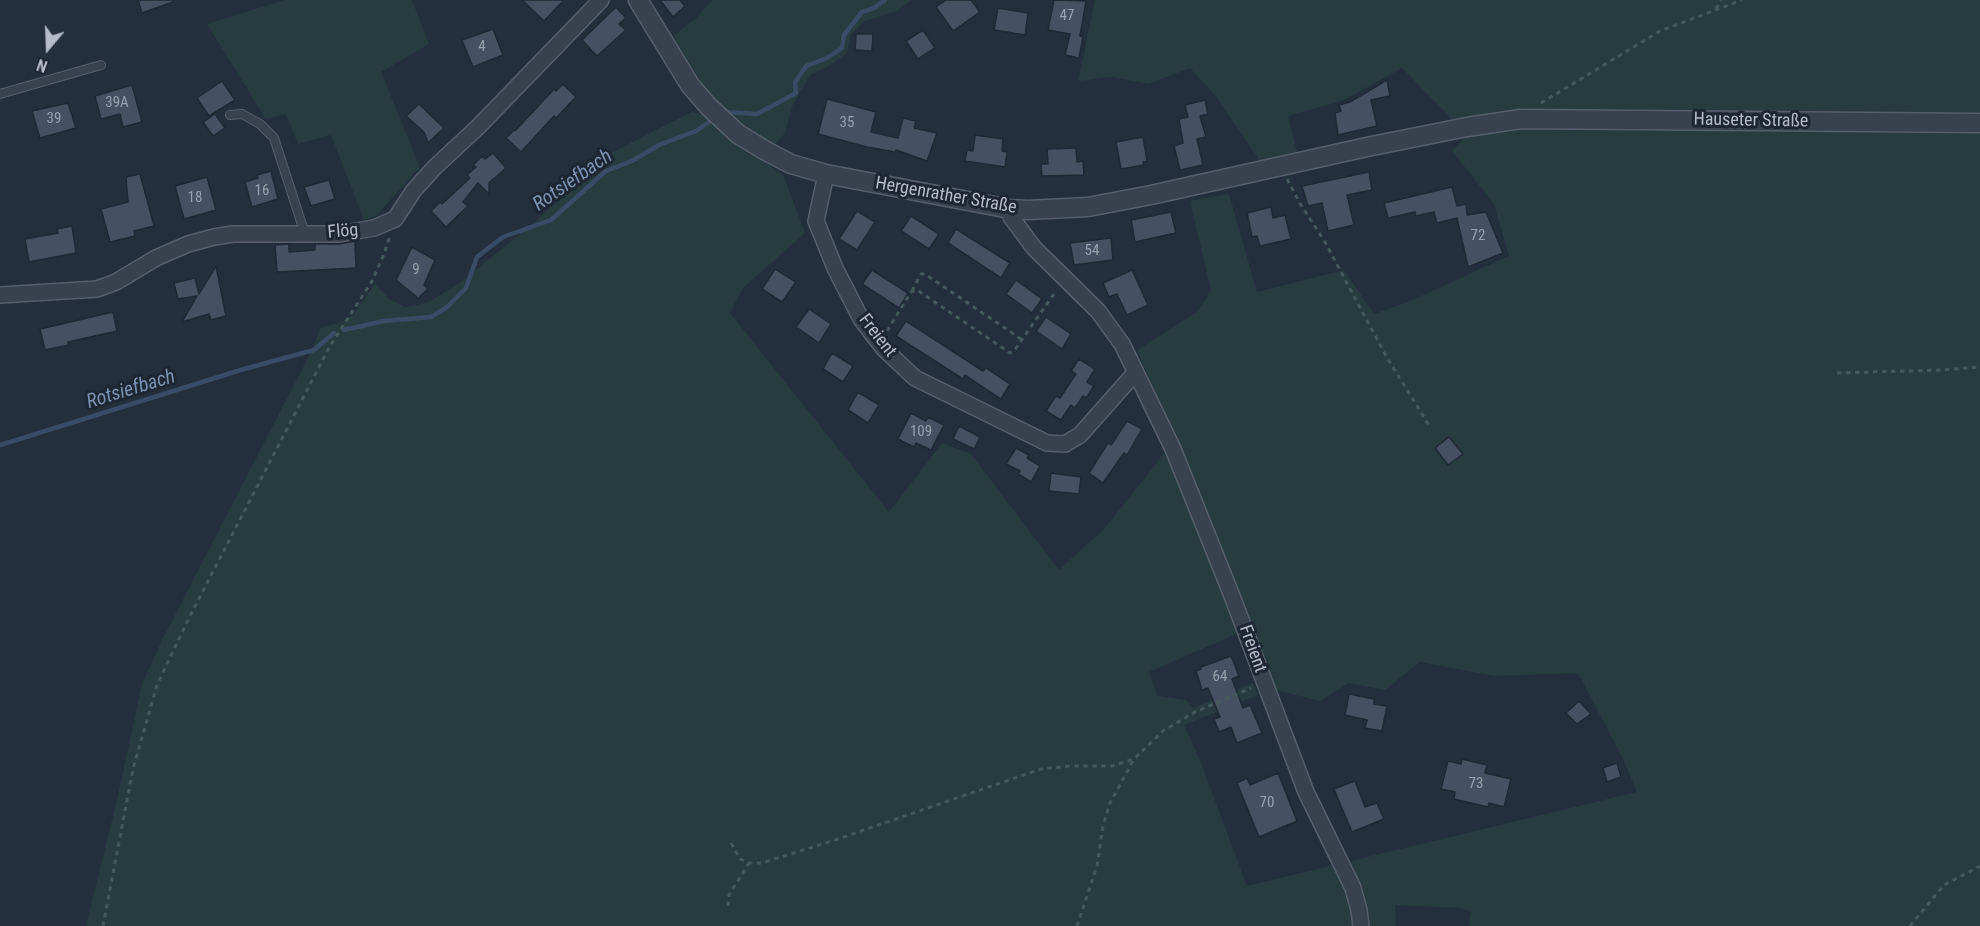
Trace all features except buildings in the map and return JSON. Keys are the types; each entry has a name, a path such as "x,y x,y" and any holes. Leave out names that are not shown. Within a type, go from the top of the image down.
{"street":[{"path":"395,219 414,190 435,167 478,127 601,0"},
{"name":"Hergenrather Straße","path":"638,0 690,86 738,134 766,151 791,164 826,174 1010,209 1088,207 1467,127"},
{"name":"Hauseter Straße","path":"1467,127 1521,119 1980,123"},
{"name":"Freient","path":"826,174 816,221 834,268 861,319 879,343 915,378 1047,443 1065,444 1080,435 1135,373"},
{"name":"Freient","path":"1010,209 1011,217 1034,248 1098,311 1122,344 1173,449 1232,596 1306,792 1353,888 1361,926"},
{"name":"Flög","path":"0,295 97,289 116,282 156,258 188,244 214,237 233,234 339,234 374,228 395,219"}],"lane":[{"path":"0,94 101,65"},
{"path":"230,115 242,114 260,124 274,138 305,234"}],"path":[{"path":"1716,9 1721,0"},
{"path":"1521,119 1545,99 1660,31 1742,0"},
{"path":"1281,166 1292,190 1324,242 1386,356 1430,427"},
{"path":"103,926 133,769 157,685 330,346 372,281 384,254 395,219"},
{"path":"879,343 921,274 926,274 1021,339"},
{"path":"911,292 917,290 1010,353 1014,351 1066,279"},
{"path":"1837,373 1980,367"},
{"path":"1077,926 1097,866 1103,826 1110,803 1134,759 1163,731 1195,712 1264,683"},
{"path":"731,843 740,859 749,863 762,863 1041,769 1112,766 1134,759"},
{"path":"728,906 729,895 749,863"},
{"path":"1910,926 1944,885 1980,866"}],"green space":[{"path":"285,0 412,0 429,44 381,72 420,167 376,216 364,220 331,135 298,144 286,114 266,119 207,24"},
{"path":"712,0 911,0 897,11 865,21 851,34 847,53 831,65 810,75 793,104 785,133 775,145 748,130 705,89 673,36 697,17"},
{"path":"1095,0 1980,0 1980,926 1469,926 1471,912 1461,908 1395,905 1396,926 86,926 142,684 162,640 312,350 320,328 341,322 353,315 375,283 389,299 405,307 427,303 461,282 536,221 599,159 692,112 708,116 741,145 783,175 805,233 742,289 730,313 889,512 942,443 971,454 1059,570 1105,528 1166,451 1241,632 1149,672 1158,696 1186,700 1193,708 1253,683 1258,695 1184,725 1200,760 1247,886 1637,792 1622,757 1578,673 1494,676 1420,662 1385,690 1349,683 1320,701 1271,689 1175,439 1137,350 1197,312 1211,290 1190,201 1229,194 1257,292 1344,270 1374,314 1408,302 1509,256 1494,204 1452,151 1465,137 1449,116 1402,68 1344,100 1288,116 1297,152 1260,161 1217,98 1190,68 1148,84 1113,77 1078,81"}],"waterway":[{"name":"Rotsiefbach","path":"726,112 757,114 796,93 795,82 806,66 827,58 842,48 844,35 862,12 874,8 885,0"},
{"name":"Rotsiefbach","path":"344,330 384,321 431,317 447,307 466,288 477,257 503,237 551,220 606,171 632,161 659,145 696,131 709,122"},
{"name":"Rotsiefbach","path":"0,445 244,369 314,350 334,333"}]}
